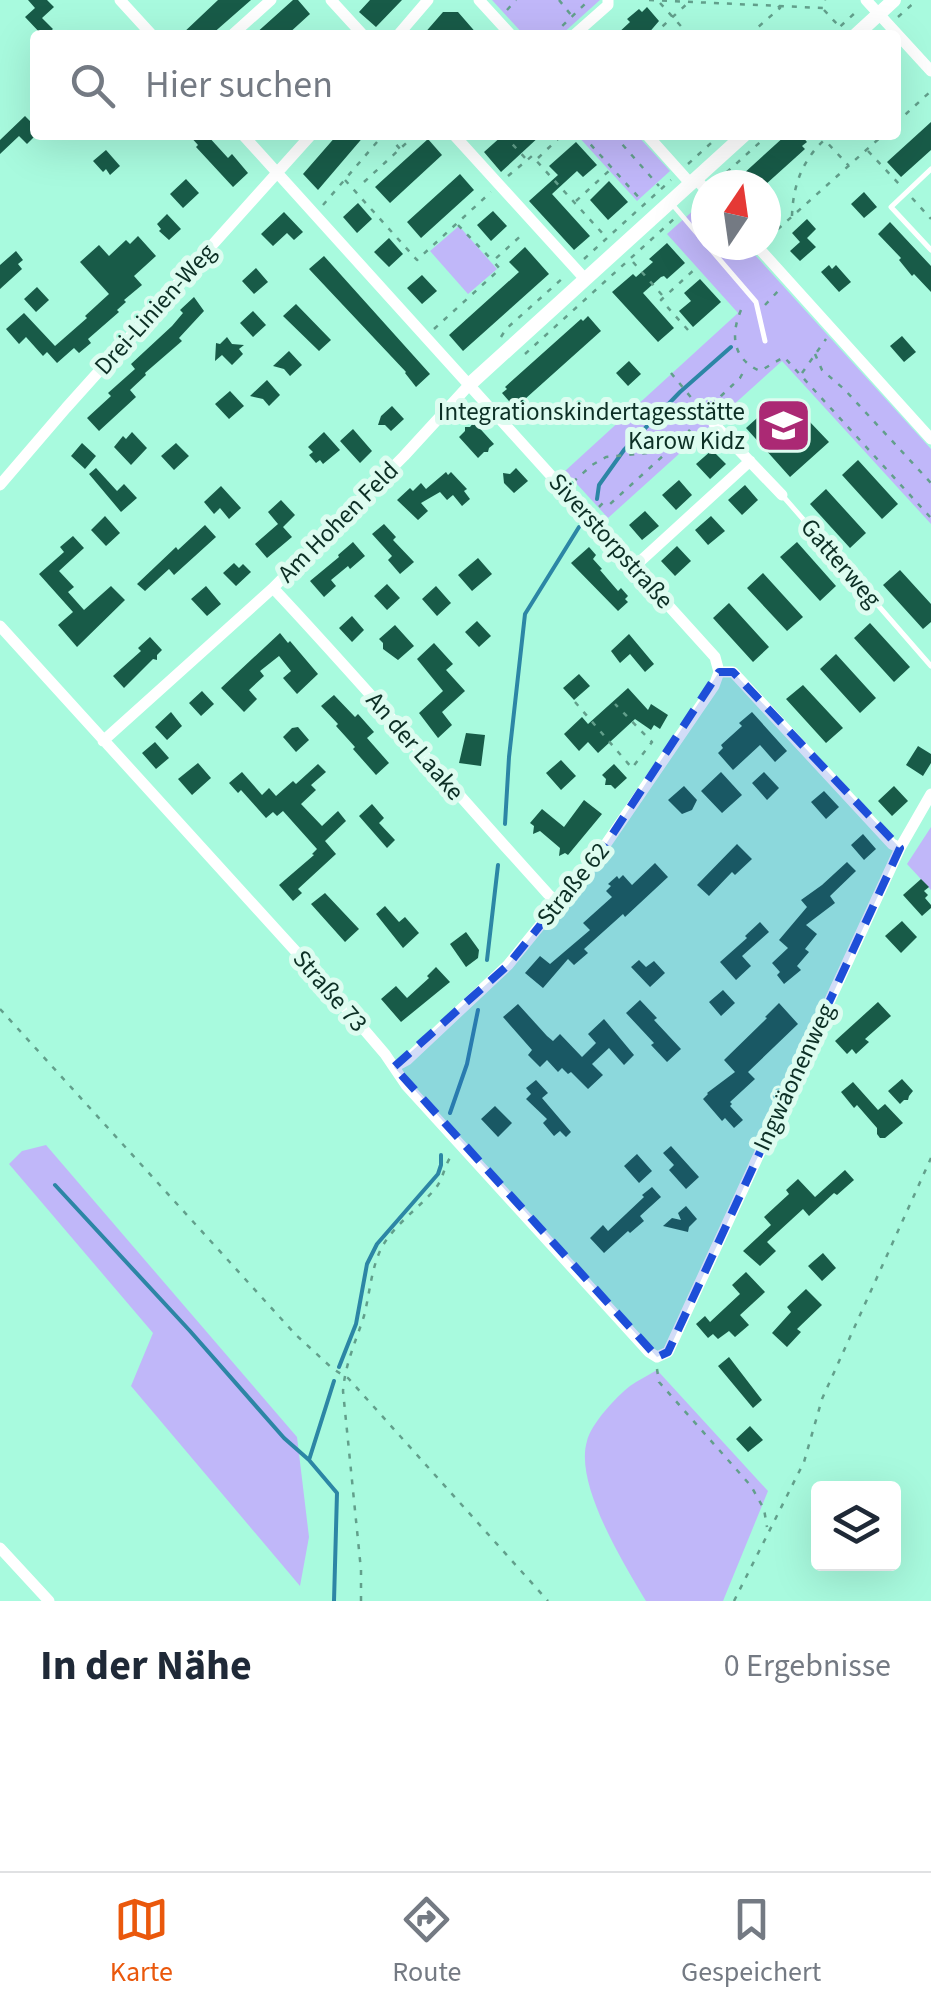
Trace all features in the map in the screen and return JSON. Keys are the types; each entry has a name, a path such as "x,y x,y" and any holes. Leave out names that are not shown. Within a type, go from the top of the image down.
{"street":[{"path":"120,0 147,30"},
{"path":"237,30 270,0"},
{"path":"331,0 358,30"},
{"path":"402,30 428,0"},
{"path":"479,0 506,30"},
{"path":"580,30 608,5 608,0"},
{"path":"861,30 894,0"},
{"path":"867,1 894,30"},
{"path":"901,38 931,71"},
{"name":"Siverstorpstraße","path":"248,140 715,657 719,672 733,672 892,844 900,848"},
{"name":"Drei-Linien-Weg","path":"0,485 307,140"},
{"path":"459,140 580,273"},
{"path":"653,140 691,179"},
{"name":"Am Hohen Feld","path":"705,170 738,140"},
{"name":"Am Hohen Feld","path":"103,741 273,588 580,273 675,208 691,184"},
{"path":"769,260 931,438"},
{"name":"Gatterweg","path":"714,424 782,496"},
{"path":"634,567 750,461"},
{"name":"An der Laake","path":"273,588 558,903"},
{"name":"Straße 73","path":"0,626 320,978 406,1085 649,1352 658,1357"},
{"name":"Straße 62","path":"394,1067 407,1060 508,965 606,844 714,686 719,672"},
{"name":"Ingwäonenweg","path":"658,1357 668,1352 900,848 931,794"},
{"path":"0,1548 48,1601"}],"lane":[{"path":"931,169 891,207 931,250"},
{"path":"675,208 691,227"},
{"path":"720,260 756,302 766,341"},
{"name":"Gatterweg","path":"782,496 931,666"}],"path":[{"path":"498,21 516,0"},
{"path":"559,0 568,12"},
{"path":"558,30 590,0"},
{"path":"649,0 823,8 838,24"},
{"path":"658,0 684,30"},
{"path":"773,0 780,8"},
{"path":"823,8 825,0"},
{"path":"658,30 688,1"},
{"path":"835,30 867,1"},
{"path":"756,30 780,8"},
{"path":"901,118 931,91"},
{"path":"901,114 906,114"},
{"path":"322,206 381,140"},
{"path":"390,140 400,149"},
{"path":"364,182 410,140"},
{"path":"509,140 527,160"},
{"path":"536,160 557,140"},
{"path":"587,140 642,201"},
{"path":"618,140 659,186"},
{"path":"699,170 717,140"},
{"path":"729,170 762,140"},
{"path":"792,216 800,172 824,140 849,166"},
{"path":"781,226 877,140"},
{"path":"867,150 931,219"},
{"path":"345,180 416,260 532,156 604,235"},
{"path":"574,203 612,168"},
{"path":"496,346 506,329 691,183"},
{"path":"517,358 528,352 675,208"},
{"path":"493,261 536,223"},
{"path":"433,330 500,269 457,224"},
{"path":"633,262 664,297"},
{"path":"688,330 662,300 696,268"},
{"path":"758,309 787,280"},
{"path":"742,310 735,340 747,365 760,371 784,357 931,518"},
{"path":"800,375 832,330"},
{"path":"815,354 822,370 931,483"},
{"path":"598,508 602,503 610,504 683,439 703,412 712,408 740,378 747,365"},
{"path":"671,373 703,412"},
{"path":"573,482 592,464 614,454 668,451"},
{"path":"881,476 887,470"},
{"path":"927,513 931,508"},
{"path":"575,702 632,768 652,742 615,704"},
{"path":"0,1009 256,1292 333,1369 344,1375 548,1601"},
{"path":"361,1601 344,1375 380,1250 436,1188 449,1157 462,1146"},
{"path":"734,1601 804,1462 822,1399 931,1158"},
{"path":"658,1357 659,1382 751,1486 764,1509 768,1531"}],"highlighted area":[{"path":"719,672 733,672 900,848 668,1352 657,1357 394,1067 508,965 606,844"}],"shaded area":[{"path":"492,0 600,0 567,30 519,30"},
{"path":"582,140 642,140 670,171 637,201"},
{"path":"691,213 691,260 760,260 931,449 931,524 782,361 608,518 565,471 738,313 667,234"},
{"path":"459,226 497,269 468,294 430,251"},
{"path":"931,827 931,890 907,864"},
{"path":"46,1145 297,1437 309,1537 300,1586 131,1386 153,1333 9,1164 22,1151"},
{"path":"657,1370 768,1491 723,1601 646,1601 594,1501 585,1459 593,1427 624,1391"}],"building":[{"path":"28,0 47,0 54,7 42,18 52,30 37,30 25,17 35,8"},
{"path":"218,0 251,0 217,30 186,30"},
{"path":"293,0 298,0 310,14 292,30 260,30"},
{"path":"370,0 402,0 376,27 359,12"},
{"path":"647,7 659,21 651,30 621,30 630,22 627,19 639,9 642,12"},
{"path":"443,12 458,12 474,30 427,30"},
{"path":"25,116 30,121 31,140 27,144 19,136 0,154 0,140"},
{"path":"931,122 931,150 901,177 887,162"},
{"path":"194,140 212,140 228,158 232,154 248,173 233,187"},
{"path":"333,140 361,140 318,190 303,174"},
{"path":"427,140 442,155 390,203 375,187"},
{"path":"497,140 536,140 501,172 484,152"},
{"path":"780,140 805,140 802,146 805,149 781,171 748,170"},
{"path":"576,142 597,165 583,177 577,171 552,194 590,236 574,250 529,201 558,175 549,166"},
{"path":"106,150 120,166 110,175 93,161"},
{"path":"460,174 474,190 421,238 407,222"},
{"path":"186,179 199,193 183,208 170,194"},
{"path":"609,181 628,202 608,220 590,200"},
{"path":"864,192 877,207 864,218 851,204"},
{"path":"358,203 372,219 357,233 343,217"},
{"path":"493,211 507,226 491,241 477,225"},
{"path":"284,212 303,232 294,240 287,233 273,246 261,234"},
{"path":"167,214 181,229 169,240 157,224"},
{"path":"807,219 816,229 807,238 816,247 800,261 790,251 800,242 792,233"},
{"path":"890,222 931,266 931,292 912,276 878,234"},
{"path":"138,236 156,256 134,276 142,285 124,300 119,312 88,339 91,343 79,353 74,348 57,363 47,352 43,356 26,337 19,344 6,329 24,313 55,346 109,294 80,262 99,245 109,256 126,240 130,244"},
{"path":"389,238 403,254 389,267 374,252"},
{"path":"667,243 685,263 643,293 674,328 658,342 612,292 653,262 649,259"},
{"path":"525,247 549,274 463,351 449,335 519,272 509,262"},
{"path":"16,251 23,260 18,264 22,269 0,289 0,265"},
{"path":"324,256 430,374 416,387 309,269"},
{"path":"829,265 832,269 836,265 851,282 839,292 821,272"},
{"path":"256,268 268,282 254,294 242,281"},
{"path":"422,275 437,291 422,304 407,288"},
{"path":"700,279 721,302 693,327 679,311 691,301 684,293"},
{"path":"37,287 49,300 36,312 24,299"},
{"path":"194,297 204,311 179,338 182,341 130,390 136,397 99,431 87,418 135,369 131,364 172,326 183,313 180,310"},
{"path":"296,304 331,340 319,351 283,316"},
{"path":"253,311 266,325 253,337 240,323"},
{"path":"588,316 601,331 515,408 502,393 505,387"},
{"path":"902,336 916,352 904,362 890,346"},
{"path":"227,337 232,344 244,345 239,349 243,354 232,365 222,355 215,361 216,343"},
{"path":"289,351 302,365 290,376 273,366"},
{"path":"629,361 641,374 628,386 616,373"},
{"path":"267,380 280,395 269,406 263,399 250,396"},
{"path":"230,391 244,406 229,419 215,404"},
{"path":"392,406 404,419 391,431 378,425"},
{"path":"768,408 792,435 809,421 829,442 790,477 746,428"},
{"path":"474,422 494,444 478,458 459,437"},
{"path":"353,429 372,451 360,463 340,441"},
{"path":"132,432 147,448 131,465 114,447"},
{"path":"324,432 340,450 323,464 320,460 316,463 308,447"},
{"path":"82,443 96,456 85,469 71,456"},
{"path":"176,443 189,456 174,470 161,456"},
{"path":"712,450 726,464 710,479 696,464"},
{"path":"858,460 898,504 882,519 842,475"},
{"path":"96,468 117,491 124,484 137,498 121,512 89,474"},
{"path":"516,468 528,481 514,493 504,483 503,473 510,474"},
{"path":"451,472 467,489 464,491 470,499 462,506 453,495 447,500 440,492 421,503 428,511 418,520 397,500 421,483 426,489"},
{"path":"679,480 692,495 676,510 662,495"},
{"path":"745,485 758,500 742,515 728,500"},
{"path":"221,486 241,508 229,519 220,508 214,514 204,502"},
{"path":"826,489 866,533 850,548 810,504"},
{"path":"281,500 295,515 283,527 292,537 267,558 255,544 278,524 268,512"},
{"path":"645,511 659,526 642,540 629,525"},
{"path":"105,516 120,533 106,546 91,530"},
{"path":"711,516 725,531 708,545 695,530"},
{"path":"384,524 414,562 400,574 388,560 392,556 372,534"},
{"path":"205,525 216,537 174,575 169,569 145,591 137,584 176,547 178,550"},
{"path":"73,536 84,548 59,571 74,587 68,592 84,610 111,586 125,600 77,647 58,625 73,612 39,574 64,552 60,547"},
{"path":"353,542 365,556 331,580 336,586 324,597 310,581"},
{"path":"797,542 836,586 820,601 780,557"},
{"path":"677,546 691,561 675,576 661,561"},
{"path":"589,547 600,570 618,591 621,588 628,596 628,602 618,611 571,563"},
{"path":"478,558 492,574 472,591 458,575"},
{"path":"234,563 239,568 243,564 251,572 236,586 223,573"},
{"path":"900,570 931,604 931,622 923,629 883,585"},
{"path":"763,573 803,617 787,631 747,588"},
{"path":"387,584 400,598 387,610 374,596"},
{"path":"206,586 221,604 207,616 191,599"},
{"path":"436,586 451,603 437,616 422,599"},
{"path":"729,603 769,647 753,662 713,618"},
{"path":"352,616 364,630 352,642 339,628"},
{"path":"477,621 491,636 479,647 465,632"},
{"path":"870,623 910,667 894,682 854,638"},
{"path":"395,625 414,646 398,660 383,649 379,639"},
{"path":"280,633 318,674 297,694 283,678 291,671 279,656 260,671 264,676 249,690 257,699 244,712 221,688"},
{"path":"629,634 654,664 645,672 630,654 620,663 611,651"},
{"path":"150,637 162,650 157,660 153,659 124,688 113,676 141,651 138,648"},
{"path":"434,643 453,664 446,670 465,691 442,712 452,725 438,738 419,713 443,691 417,659"},
{"path":"836,654 876,698 860,713 820,669"},
{"path":"579,674 590,686 574,700 563,688"},
{"path":"803,685 843,728 826,743 786,699"},
{"path":"628,688 648,710 651,704 668,715 660,729 654,725 651,730 635,719 598,753 588,742 579,751 564,734 582,717 588,724"},
{"path":"202,691 214,704 201,716 189,703"},
{"path":"334,695 374,732 367,738 389,763 376,775 321,706"},
{"path":"171,712 182,726 167,740 155,727"},
{"path":"752,712 787,751 775,762 760,745 733,770 718,753"},
{"path":"298,727 309,740 296,752 283,737"},
{"path":"466,733 485,735 481,766 459,763"},
{"path":"155,742 169,758 156,769 142,753"},
{"path":"918,746 931,754 931,763 923,776 906,765"},
{"path":"561,760 576,776 561,790 546,773"},
{"path":"198,763 211,778 192,795 178,779"},
{"path":"318,764 326,772 311,785 316,790 301,804 322,826 338,811 346,821 325,841 336,854 298,889 302,893 293,901 279,885 317,849 283,811 266,818 241,790 238,793 229,783 242,772 262,795 269,788 276,796"},
{"path":"614,764 627,778 615,789 605,785 602,775"},
{"path":"721,772 742,795 722,813 701,791"},
{"path":"764,772 779,788 767,800 752,783"},
{"path":"684,786 697,800 692,810 682,814 668,800"},
{"path":"894,786 908,801 892,816 878,801"},
{"path":"824,791 839,807 826,819 811,802"},
{"path":"584,800 602,814 568,855 559,856 560,848 540,831 533,834 534,826 530,823 542,809 564,827"},
{"path":"372,804 384,818 379,823 395,840 387,848 359,816"},
{"path":"863,834 876,849 864,860 851,845"},
{"path":"737,844 752,859 735,875 732,872 709,896 697,885"},
{"path":"847,862 856,871 830,896 835,903 806,925 817,934 797,966 801,970 784,984 772,963 788,948 779,940 807,907 801,900"},
{"path":"655,863 668,877 584,949 588,953 574,965 568,959 543,988 525,973 540,956 550,964 590,930 583,923 612,897 606,891 617,876 619,879 623,875 632,885"},
{"path":"921,879 929,887 924,891 931,905 922,916 903,895"},
{"path":"325,893 359,929 345,942 311,904"},
{"path":"385,906 399,922 405,917 419,933 403,948 376,914"},
{"path":"902,921 917,937 901,953 885,936"},
{"path":"760,922 769,932 742,956 751,966 736,980 720,962"},
{"path":"466,932 479,950 478,958 466,967 450,944"},
{"path":"639,960 646,967 654,961 665,973 650,987 631,967"},
{"path":"436,967 450,982 401,1022 381,999 396,986 407,998"},
{"path":"723,990 735,1003 721,1016 709,1002"},
{"path":"640,1000 681,1049 667,1062 626,1013"},
{"path":"878,1002 891,1016 865,1039 869,1042 856,1054 852,1049 847,1054 835,1041"},
{"path":"779,1003 798,1024 748,1072 755,1079 730,1102 743,1120 734,1128 725,1118 722,1121 703,1099 735,1072 724,1060"},
{"path":"518,1004 553,1041 560,1034 582,1057 596,1043 588,1034 604,1019 634,1055 624,1065 609,1048 592,1064 603,1075 588,1089 571,1072 568,1074 562,1068 558,1072 547,1060 540,1067 528,1055 532,1050 503,1017"},
{"path":"902,1079 913,1091 900,1104 888,1091"},
{"path":"536,1080 548,1093 542,1098 571,1132 566,1137 560,1131 554,1136 543,1123 547,1119 526,1099 531,1094 526,1088"},
{"path":"853,1082 878,1110 885,1104 903,1123 880,1138 877,1128 841,1092"},
{"path":"495,1106 512,1123 498,1137 481,1119"},
{"path":"671,1146 699,1177 686,1189 669,1170 674,1165 663,1153"},
{"path":"637,1154 652,1171 639,1183 624,1166"},
{"path":"845,1170 854,1180 809,1216 803,1209 767,1242 776,1251 760,1266 743,1251 771,1225 764,1217 789,1194 786,1190 798,1179 815,1197"},
{"path":"652,1187 661,1197 640,1216 644,1221 604,1253 590,1238 603,1225 608,1231"},
{"path":"686,1206 697,1219 688,1232 663,1226 672,1218 681,1220 678,1213"},
{"path":"823,1253 836,1268 822,1281 808,1266"},
{"path":"746,1272 765,1292 740,1315 749,1325 735,1337 729,1331 718,1339 713,1334 708,1338 696,1324 705,1316 710,1322 740,1294 732,1285"},
{"path":"806,1289 822,1305 797,1329 801,1332 787,1347 772,1333 791,1312 787,1307"},
{"path":"729,1357 762,1400 753,1408 718,1366"},
{"path":"750,1426 763,1440 748,1452 736,1439"}],"waterway":[{"path":"597,499 599,485 624,450 731,347"},
{"path":"505,824 525,614 579,527"},
{"path":"487,960 498,865"},
{"path":"450,1113 467,1064 478,1010"},
{"path":"339,1367 356,1324 367,1264 377,1244 438,1174 441,1155"},
{"path":"55,1185 284,1438 309,1460"},
{"path":"334,1381 309,1460 337,1493 334,1601"}],"place":[{"name":"Integrationskindertagesstätte Karow Kidz","path":"784,426"}]}
